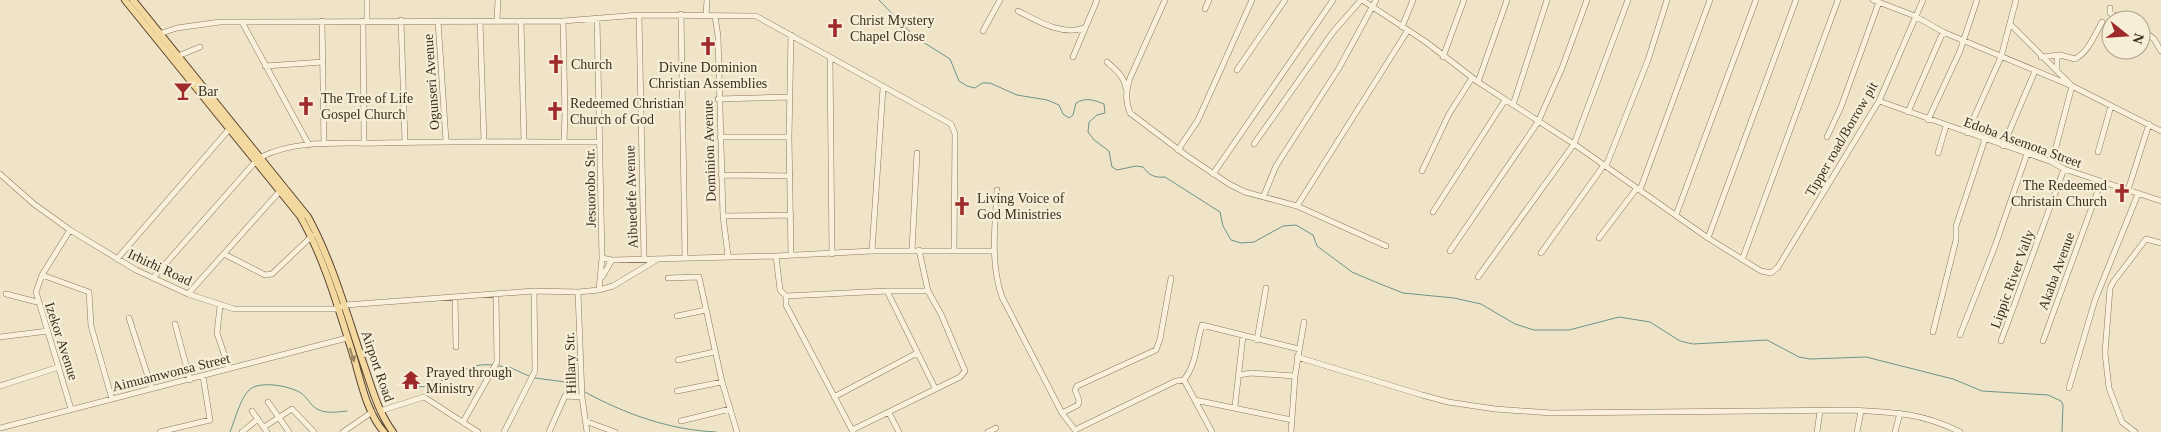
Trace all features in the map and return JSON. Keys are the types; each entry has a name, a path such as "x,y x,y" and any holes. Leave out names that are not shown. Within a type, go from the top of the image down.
{"main road":[{"path":"125,0 258,159"},
{"path":"133,0 231,126"},
{"name":"Airport Road","path":"258,159 300,216 312,236 372,412 384,432"},
{"name":"Airport Road","path":"258,159 308,217 317,234 345,305 380,411 394,432"}],"street":[{"path":"364,144 365,21 367,0"},
{"path":"497,20 498,0"},
{"path":"706,15 707,0"},
{"path":"983,31 1000,0"},
{"path":"1073,56 1097,0"},
{"path":"1126,90 1140,52 1165,0"},
{"path":"1205,9 1209,0"},
{"path":"1178,150 1198,120 1252,0"},
{"path":"1237,70 1286,0"},
{"path":"1213,174 1333,0"},
{"path":"1254,144 1316,55 1361,0 1426,42 1472,78 1574,144 1742,260 1838,0"},
{"path":"1264,196 1276,166 1339,68 1376,0"},
{"path":"1402,26 1414,0"},
{"path":"1443,57 1464,0"},
{"path":"1478,82 1506,0"},
{"path":"1513,105 1547,0"},
{"path":"1450,251 1538,122 1562,68 1587,0"},
{"path":"1478,276 1574,144 1628,0"},
{"path":"1541,253 1605,166 1648,60 1667,0"},
{"path":"1599,238 1638,189 1710,0"},
{"path":"1676,215 1755,0"},
{"path":"1702,138 1755,0"},
{"path":"1708,238 1796,0"},
{"path":"1740,153 1796,0"},
{"path":"1872,0 1915,16 1943,32 2072,86 2161,131"},
{"name":"Tipper road/Borrow pit","path":"1742,260 1761,271 1771,273 1778,267 1879,101 1923,0"},
{"path":"1928,120 1964,40 1977,0"},
{"path":"1967,133 2000,57 2016,0"},
{"path":"1827,137 1841,106 1879,2"},
{"path":"1018,10 1035,21 1062,30 1073,32 1084,28"},
{"path":"159,34 176,28 220,22 563,21 639,14 756,16 830,59 944,119 954,129 954,250"},
{"name":"Aibuedefe Avenue","path":"639,14 644,258"},
{"path":"680,14 685,257"},
{"name":"Dominion Avenue","path":"715,16 718,36 718,99 723,216 728,256"},
{"name":"Jesuorobo Str.","path":"598,18 602,277"},
{"path":"401,20 405,142"},
{"name":"Ogunseri Avenue","path":"438,20 446,141"},
{"path":"322,21 324,144"},
{"path":"480,21 484,142"},
{"path":"521,21 524,142"},
{"path":"563,21 564,142"},
{"path":"242,22 309,145"},
{"path":"2010,24 2072,86"},
{"path":"2041,57 2060,55 2075,59 2083,54 2101,24"},
{"path":"1297,206 1408,30"},
{"path":"1908,112 1943,32"},
{"path":"791,35 789,137 791,254"},
{"path":"2151,37 2161,51"},
{"path":"178,56 200,47"},
{"path":"2058,71 2057,58 2060,55"},
{"path":"830,59 832,254"},
{"path":"265,66 322,62"},
{"path":"1107,62 1124,80 1126,102 1130,113 1213,174 1246,192 1297,206 1386,246"},
{"path":"2004,146 2035,71"},
{"path":"1422,171 1449,114 1472,78"},
{"path":"2052,162 2072,86"},
{"path":"872,251 883,88"},
{"path":"718,99 790,98"},
{"path":"1433,212 1505,100"},
{"name":"Edoba Asemota Street","path":"1879,101 1928,120 2052,162 2064,169 2161,201"},
{"path":"2098,152 2111,106"},
{"path":"2128,190 2149,124"},
{"path":"118,259 231,126"},
{"path":"1938,153 1946,126"},
{"path":"720,137 789,137"},
{"path":"1933,332 1956,240 1956,226 1985,139"},
{"path":"153,278 258,159 281,148 324,144 446,141 600,142"},
{"path":"912,250 917,153"},
{"path":"1960,335 1995,246 2027,154"},
{"name":"Lippic River Vally","path":"2001,341 2064,169"},
{"name":"Irhirhi Road","path":"0,174 34,204 70,230 118,259 188,294 220,306 246,310 337,308 345,305 534,291 578,292 599,290 614,286 658,259"},
{"path":"722,175 790,176"},
{"name":"Akaba Avenue","path":"2043,340 2101,182"},
{"path":"997,190 994,251 996,277 1002,297 1062,413 1072,428 1078,430 1176,381 1184,380"},
{"path":"188,294 280,191"},
{"path":"2069,388 2095,300 2138,194"},
{"path":"723,216 791,215"},
{"name":"Izekor Avenue","path":"70,230 42,275 36,292 37,302 48,331 71,408"},
{"path":"224,254 265,275 272,274 312,236"},
{"path":"2135,432 2122,422 2109,388 2105,353 2110,288 2146,239 2161,243"},
{"path":"602,258 612,260 776,256 912,250 994,251"},
{"path":"776,256 780,290 786,296 786,305 853,431 960,377 964,372 965,368 928,290 919,250"},
{"path":"599,290 602,277 612,260"},
{"path":"42,275 89,292 91,326 112,399"},
{"path":"668,278 698,277 714,352 737,432"},
{"path":"1062,413 1079,404 1075,390 1077,386 1156,350 1160,339 1171,278"},
{"path":"1257,340 1266,288"},
{"path":"786,296 928,290"},
{"path":"504,432 535,371 534,291"},
{"path":"887,291 935,388"},
{"name":"Hillary Str.","path":"578,292 582,397 587,432"},
{"path":"6,294 37,302"},
{"path":"463,422 497,362 496,294"},
{"path":"455,297 456,347"},
{"path":"220,306 217,332 229,369"},
{"path":"677,316 706,310"},
{"path":"129,318 152,389"},
{"path":"1291,432 1298,357 1304,322"},
{"path":"176,324 190,380"},
{"path":"1184,380 1195,360 1202,325 1299,349"},
{"path":"0,337 48,331"},
{"path":"1235,406 1243,336"},
{"name":"Aimuamwonsa Street","path":"0,428 71,408 190,380 347,338"},
{"path":"678,360 714,352"},
{"path":"834,396 917,353"},
{"path":"1298,357 1422,396 1495,409 1550,413 1861,411 1928,417 1960,432"},
{"path":"0,386 59,367"},
{"path":"1239,375 1251,373 1294,376"},
{"path":"160,432 210,420 203,376"},
{"path":"1184,380 1212,432"},
{"path":"678,391 722,382"},
{"path":"548,432 565,396 582,397"},
{"path":"380,411 424,397 478,432"},
{"path":"1195,400 1235,406 1292,420"},
{"path":"268,402 289,432"},
{"path":"252,410 266,430 279,417 295,409 314,432"},
{"path":"681,421 730,409"},
{"path":"1817,432 1820,411"},
{"path":"1857,432 1861,411"},
{"path":"343,432 372,412"},
{"path":"889,413 899,432"},
{"path":"1896,432 1900,413"},
{"path":"242,432 258,418"},
{"path":"585,420 615,432"},
{"path":"988,432 996,428"}],"waterway":[{"path":"879,0 915,37 950,59 959,81 967,86 975,88 982,83 990,83 1017,95 1047,100 1059,105 1063,114 1069,118 1073,115 1076,103 1080,101 1090,100 1104,104 1105,113 1097,115 1089,122 1088,132 1094,140 1109,151 1112,167 1117,170 1136,166 1143,167 1152,175 1165,177 1220,212 1223,226 1231,240 1241,243 1254,242 1283,226 1296,225 1313,235 1317,246 1352,272 1403,293 1454,298 1481,304 1515,324 1534,330 1569,330 1619,317 1650,322 1680,341 1693,344 1767,340 1799,357 1810,359 1866,357 1953,379 1982,391 2048,395 2061,401 2063,405 2062,432"},
{"path":"415,387 435,383 472,367 492,365"},
{"path":"499,366 509,367 529,376"},
{"path":"535,378 565,382 576,387"},
{"path":"230,432 240,404 246,394 249,390 260,385 283,386 296,390 320,411 347,411"},
{"path":"585,392 632,414 648,419 682,428 716,432"}],"place":[{"name":"Christ Mystery Chapel Close","path":"835,28"},
{"name":"Divine Dominion Christian Assemblies","path":"708,46"},
{"name":"Church","path":"556,64"},
{"name":"Bar","path":"183,91"},
{"name":"The Tree of Life Gospel Church","path":"306,106"},
{"name":"Redeemed Christian Church of God","path":"555,111"},
{"name":"The Redeemed Christain Church","path":"2122,193"},
{"name":"Living Voice of God Ministries","path":"962,206"},
{"name":"Prayed through Ministry","path":"411,380"}]}
